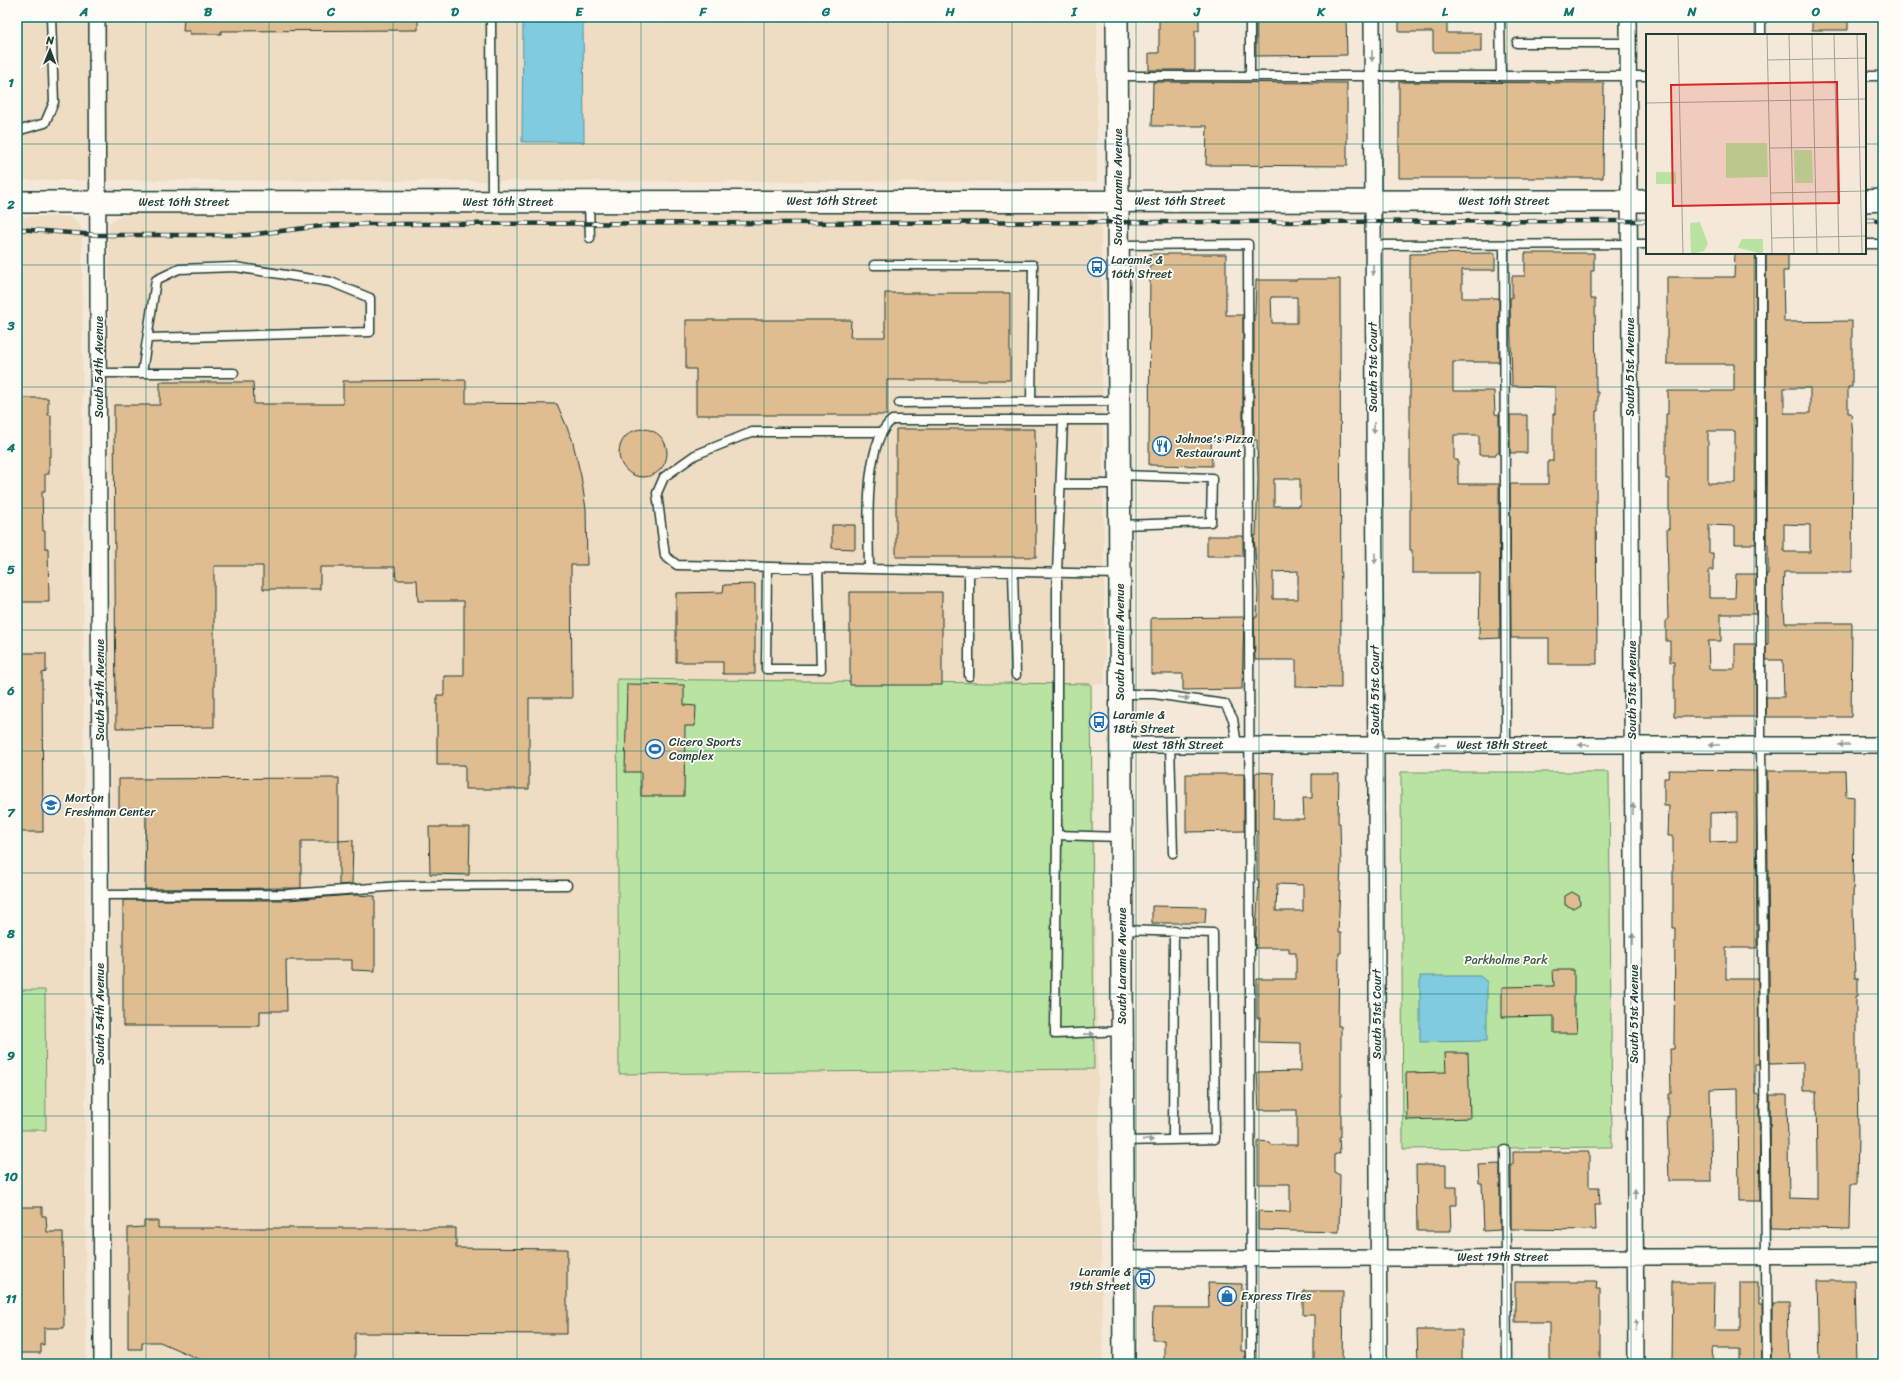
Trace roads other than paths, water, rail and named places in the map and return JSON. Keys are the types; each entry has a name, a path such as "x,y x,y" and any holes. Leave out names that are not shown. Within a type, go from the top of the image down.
{"street":[{"name":"South 54th Avenue","path":"97,17 102,1364"},
{"name":"South Laramie Avenue","path":"1117,17 1124,1364"},
{"name":"South 51st Court","path":"1372,17 1379,1364"},
{"name":"South 51st Avenue","path":"1628,17 1628,76 1638,201 1630,245 1636,1364"},
{"path":"1866,201 1883,200"},
{"name":"West 16th Street","path":"17,202 492,203 1638,201"},
{"name":"West 18th Street","path":"1121,745 1883,745"},
{"name":"West 19th Street","path":"1123,1258 1883,1256"}],"lane":[{"path":"17,131 46,123 54,102 51,17"},
{"path":"491,17 492,203"},
{"path":"1250,17 1250,76"},
{"path":"1500,17 1501,76"},
{"path":"1761,17 1761,34"},
{"path":"1517,42 1628,42"},
{"path":"1118,76 1646,76"},
{"path":"1866,76 1883,76"},
{"path":"589,202 590,238"},
{"path":"1118,245 1248,244 1243,745 1251,1258 1251,1364"},
{"path":"1373,245 1646,244"},
{"path":"1866,244 1883,244"},
{"path":"1504,245 1506,745"},
{"path":"1761,254 1761,745 1766,1364"},
{"path":"874,265 1033,265 1031,401"},
{"path":"142,373 156,280 178,269 235,268 331,282 370,298 370,332 148,338"},
{"path":"99,373 234,373"},
{"path":"899,403 1031,401 1119,410"},
{"path":"869,570 869,498 873,459 882,432 892,420 1063,420 1119,410"},
{"path":"1063,420 1057,573 1055,1034 1122,1031"},
{"path":"882,432 752,432 695,455 664,477 657,493 665,556 677,565 1120,574"},
{"path":"1061,484 1120,480 1212,478 1211,522 1120,525"},
{"path":"767,567 766,668 821,669 818,569"},
{"path":"969,572 969,676"},
{"path":"1013,572 1016,675"},
{"path":"1121,694 1146,693 1224,704 1234,722 1243,745"},
{"path":"1170,745 1173,853"},
{"path":"1057,835 1121,837"},
{"path":"100,895 288,894 401,886 567,885"},
{"path":"1122,930 1213,933 1215,1139 1123,1141"},
{"path":"1173,1140 1174,931"},
{"path":"1506,1150 1507,1364"}],"water":[{"path":"523,17 583,17 584,142 522,142"},
{"path":"1420,976 1480,976 1487,982 1487,1041 1420,1042"}],"railway":[{"path":"1866,220 1883,220"},
{"path":"17,229 98,235 248,235 322,226 368,224 1646,221"}],"place":[{"name":"Laramie & 16th Street","path":"1097,267"},
{"name":"Johnoe's Pizza Restauraunt","path":"1162,446"},
{"name":"Laramie & 18th Street","path":"1099,722"},
{"name":"Cicero Sports Complex","path":"655,749"},
{"name":"Morton Freshman Center","path":"51,805"},
{"name":"Laramie & 19th Street","path":"1145,1279"},
{"name":"Express Tires","path":"1227,1296"}],"park label":[{"name":"Parkholme Park","path":"1506,960"}]}
